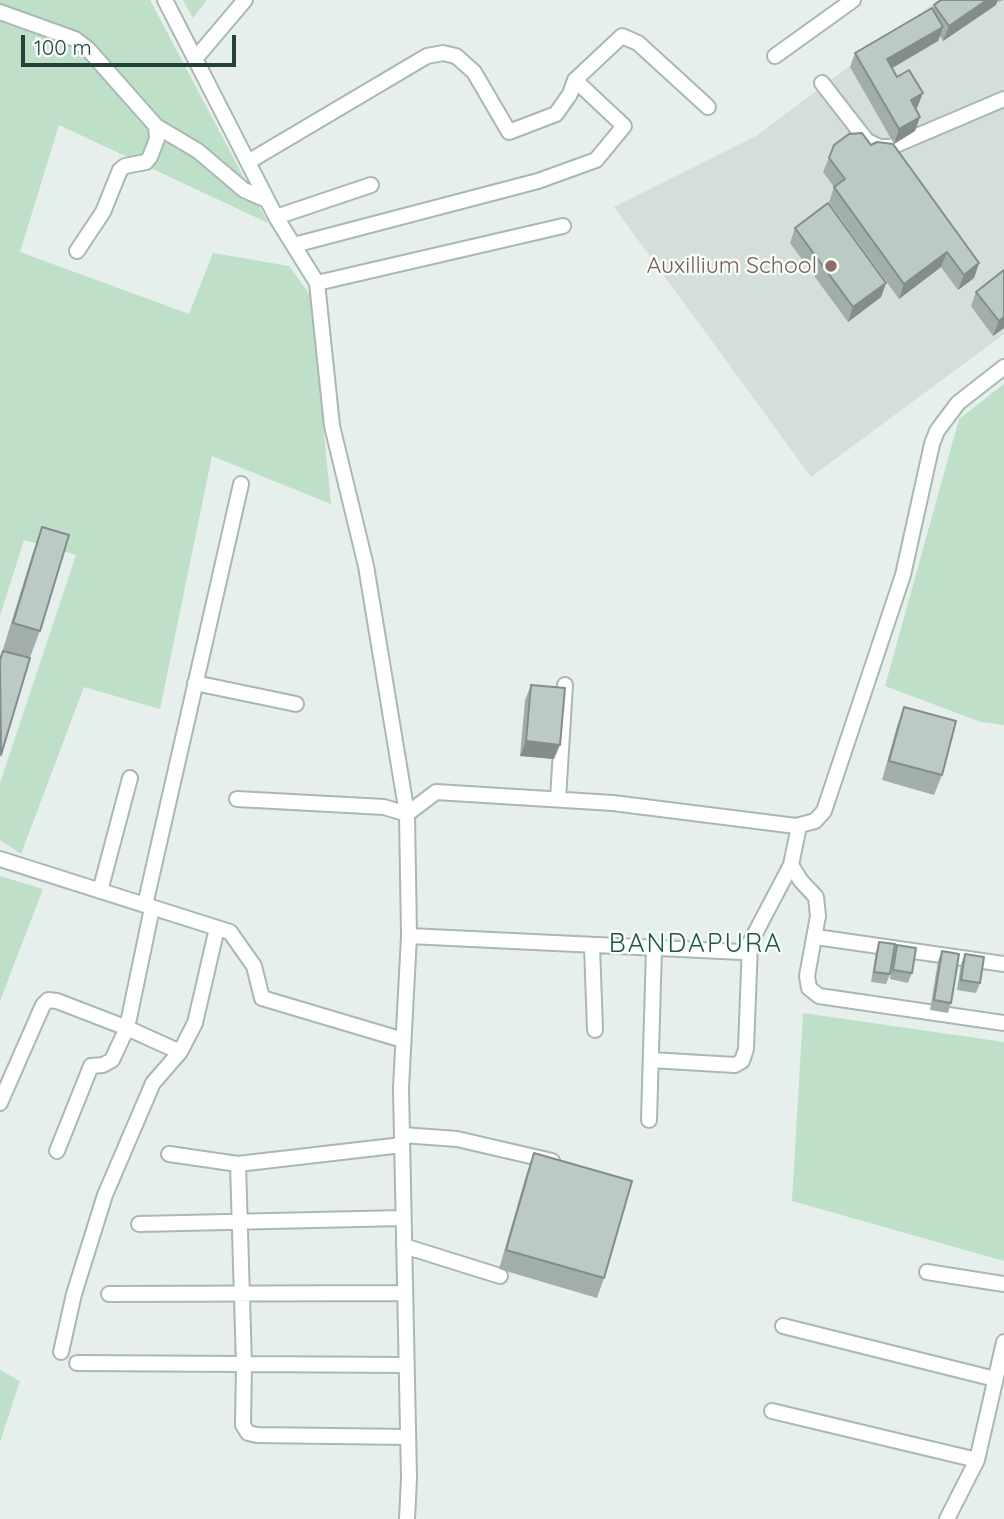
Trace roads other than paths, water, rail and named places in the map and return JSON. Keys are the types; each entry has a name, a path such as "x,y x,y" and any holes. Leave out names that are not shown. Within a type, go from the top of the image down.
{"street":[{"path":"165,0 276,217 317,283 332,426 366,566 407,814 409,936 403,1040 402,1140 407,1519"},
{"path":"195,59 245,0"},
{"path":"775,56 853,0"},
{"path":"0,12 75,39 88,49 156,126 198,151 244,190 267,200"},
{"path":"248,162 427,56 443,54 456,56 474,72 509,132 556,114 570,94 575,80 622,36 638,43 708,107"},
{"path":"294,246 538,181 596,160 624,126 575,80"},
{"path":"822,83 867,141 891,147 1004,99"},
{"path":"77,251 103,212 120,170 124,166 146,162 150,157 157,139 156,126"},
{"path":"276,217 371,185"},
{"path":"317,283 563,226"},
{"path":"407,814 436,792 612,803 799,826 815,821 824,811 903,575 937,431 958,403 1004,367"},
{"path":"57,1151 91,1066 103,1065 112,1060 127,1028 148,907 195,683 241,484"},
{"path":"195,683 296,704"},
{"path":"558,799 565,685"},
{"path":"100,891 130,778"},
{"path":"237,799 384,807 407,814"},
{"path":"409,936 742,952 750,943 791,865 799,826"},
{"path":"0,859 230,932 254,966 262,998 403,1040"},
{"path":"791,865 816,897 816,937 807,976 809,988 819,996 1004,1023"},
{"path":"61,1352 74,1294 105,1195 152,1083 180,1052 195,1023 217,928"},
{"path":"816,937 1004,964"},
{"path":"651,1060 736,1065 742,1061 746,1049 750,943"},
{"path":"592,946 595,1030"},
{"path":"649,1120 654,949"},
{"path":"0,1103 43,1005 48,1000 127,1028 180,1052"},
{"path":"169,1154 238,1164 402,1140 457,1139 570,1165"},
{"path":"238,1164 243,1292 243,1425 248,1433 408,1437"},
{"path":"139,1224 403,1219"},
{"path":"404,1246 500,1276"},
{"path":"927,1272 1004,1284"},
{"path":"109,1294 405,1293"},
{"path":"783,1326 995,1379"},
{"path":"947,1519 977,1460 1004,1342"},
{"path":"76,1363 406,1365"},
{"path":"772,1411 977,1460"}],"place":[{"name":"Auxillium School","path":"831,266"}],"district":[{"name":"BANDAPURA","path":"696,944"}]}
